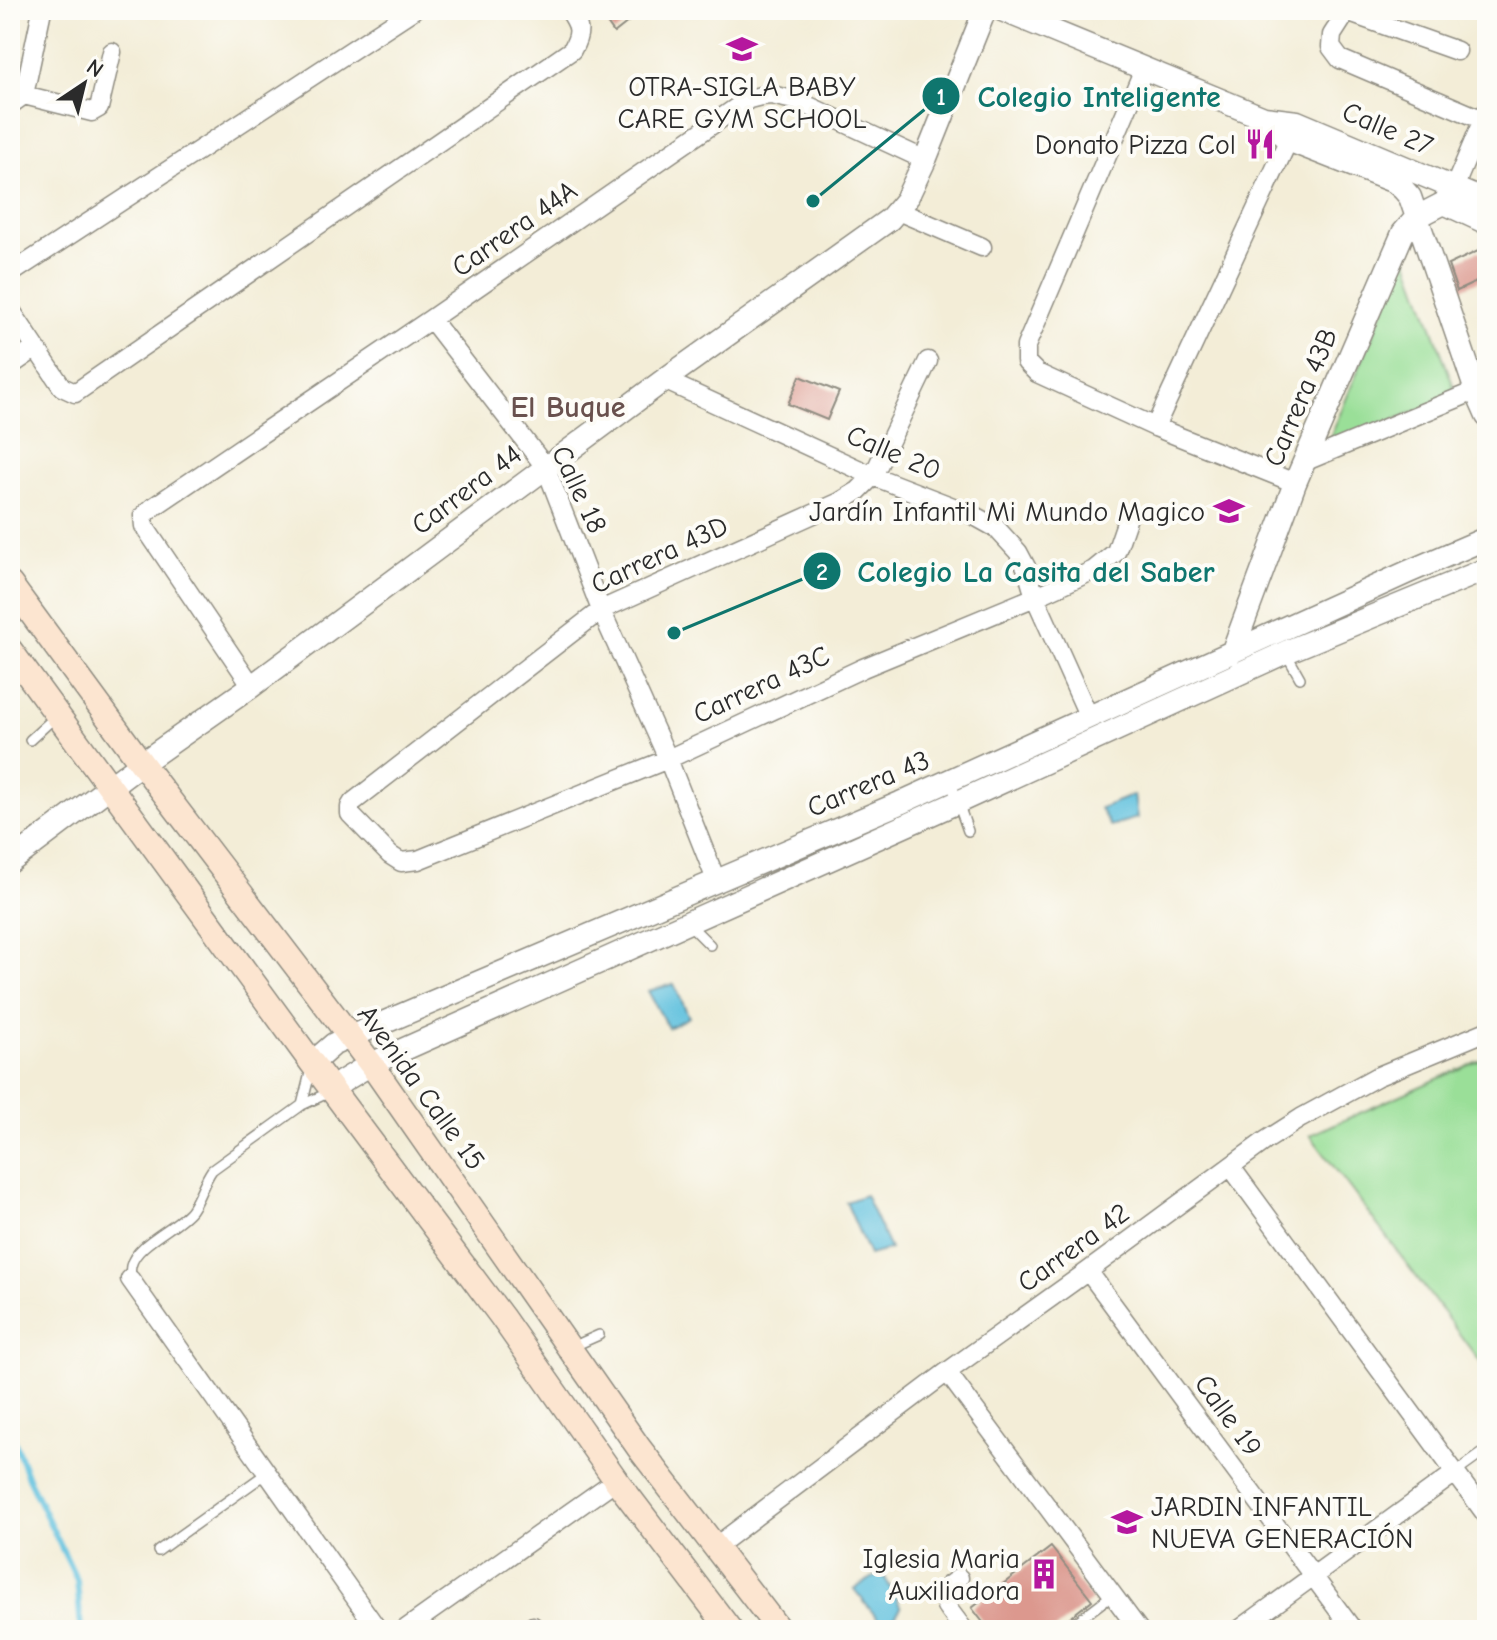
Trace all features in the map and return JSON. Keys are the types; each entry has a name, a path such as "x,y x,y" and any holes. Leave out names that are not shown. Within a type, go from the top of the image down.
{"main road":[{"name":"Avenida Calle 15","path":"10,584 142,764 371,1064 639,1448 779,1630"},
{"path":"10,650 332,1091 502,1317 616,1480 730,1630"}],"street":[{"path":"42,10 17,100 92,112 99,108 112,52"},
{"path":"10,274 413,10"},
{"path":"10,309 62,387 75,393 572,50 579,37 578,23 569,10"},
{"name":"Carrera 44","path":"10,862 664,380 890,219 906,200 925,160 985,10"},
{"name":"Calle 27","path":"1002,10 1264,118 1395,182 1410,197 1417,217"},
{"path":"1449,196 1485,115 1340,59 1331,47 1332,35 1347,11 1457,51"},
{"path":"1144,69 1026,346 1026,362 1037,373 1155,427 1295,483"},
{"name":"Carrera 44A","path":"252,686 144,526 143,516 152,508 749,99 771,95 798,101 925,160"},
{"path":"1155,427 1292,131"},
{"name":"Calle 27","path":"1292,131 1449,196 1487,223"},
{"name":"Calle 27","path":"1449,196 1487,202"},
{"name":"Carrera 43B","path":"1232,653 1295,483 1403,233 1417,217 1449,196"},
{"path":"898,211 982,247"},
{"path":"1417,217 1481,389 1487,416"},
{"name":"Calle 18","path":"431,319 546,468 601,610 668,759 716,880"},
{"path":"10,366 36,348"},
{"name":"Carrera 43D","path":"390,855 350,814 353,802 601,610 840,502 858,491 873,476 928,361"},
{"name":"Calle 20","path":"664,380 873,476 971,514 996,528 1018,552 1089,717"},
{"path":"1306,461 1481,389"},
{"name":"Carrera 43C","path":"390,855 401,862 418,860 668,759 863,668 1094,570 1116,552 1128,517"},
{"name":"Carrera 43","path":"312,1063 334,1044 900,803 1487,538"},
{"name":"Carrera 43","path":"332,1091 371,1064 1286,652 1486,573"},
{"name":"Carrera 42","path":"715,1547 947,1372 1289,1125 1338,1096 1487,1031"},
{"path":"1231,1167 1487,1516"},
{"name":"Calle 19","path":"1088,1271 1353,1630"},
{"path":"130,1279 378,1630"},
{"path":"947,1372 1139,1630"},
{"path":"1239,1630 1455,1473"},
{"path":"404,1630 616,1480"},
{"path":"959,1578 948,1586 946,1606 964,1630"}],"lane":[{"path":"1276,632 1300,678"},
{"path":"30,740 57,715"},
{"path":"950,780 968,831"},
{"path":"687,922 710,945"},
{"path":"302,1105 312,1063"},
{"name":"Carrera 43","path":"130,1279 131,1264 139,1252 188,1213 212,1170 302,1105 332,1091"},
{"path":"569,1348 599,1335"},
{"path":"1455,1473 1487,1450"},
{"path":"158,1551 267,1473"},
{"path":"1066,1630 1113,1594"}],"green space":[{"path":"1406,255 1457,396 1327,445"},
{"path":"1487,1057 1487,1371 1310,1135"}],"water":[{"path":"1134,795 1137,818 1110,826 1100,808"},
{"path":"674,984 689,1017 668,1028 648,991"},
{"path":"865,1195 890,1249 869,1255 846,1202"},
{"path":"882,1572 901,1608 886,1629 854,1589"}],"building":[{"path":"598,10 643,10 614,33"},
{"path":"1478,251 1487,254 1487,277 1457,291 1448,265"},
{"path":"800,376 839,392 827,420 788,404"},
{"name":"Iglesia Maria Auxiliadora","path":"1051,1547 1092,1600 1054,1630 989,1630 972,1608"}],"waterway":[{"path":"10,1429 28,1478 77,1580 81,1630"}],"place":[{"name":"OTRA-SIGLA BABY CARE GYM SCHOOL","path":"742,49"},
{"name":"Donato Pizza Col","path":"1260,144"},
{"name":"Colegio Inteligente","path":"813,201"},
{"name":"Jardín Infantil Mi Mundo Magico","path":"1229,511"},
{"name":"Colegio La Casita del Saber","path":"674,633"},
{"name":"JARDIN INFANTIL NUEVA GENERACIÓN","path":"1127,1522"},
{"name":"Iglesia Maria Auxiliadora","path":"1044,1574"}],"district":[{"name":"El Buque","path":"568,407"}]}
